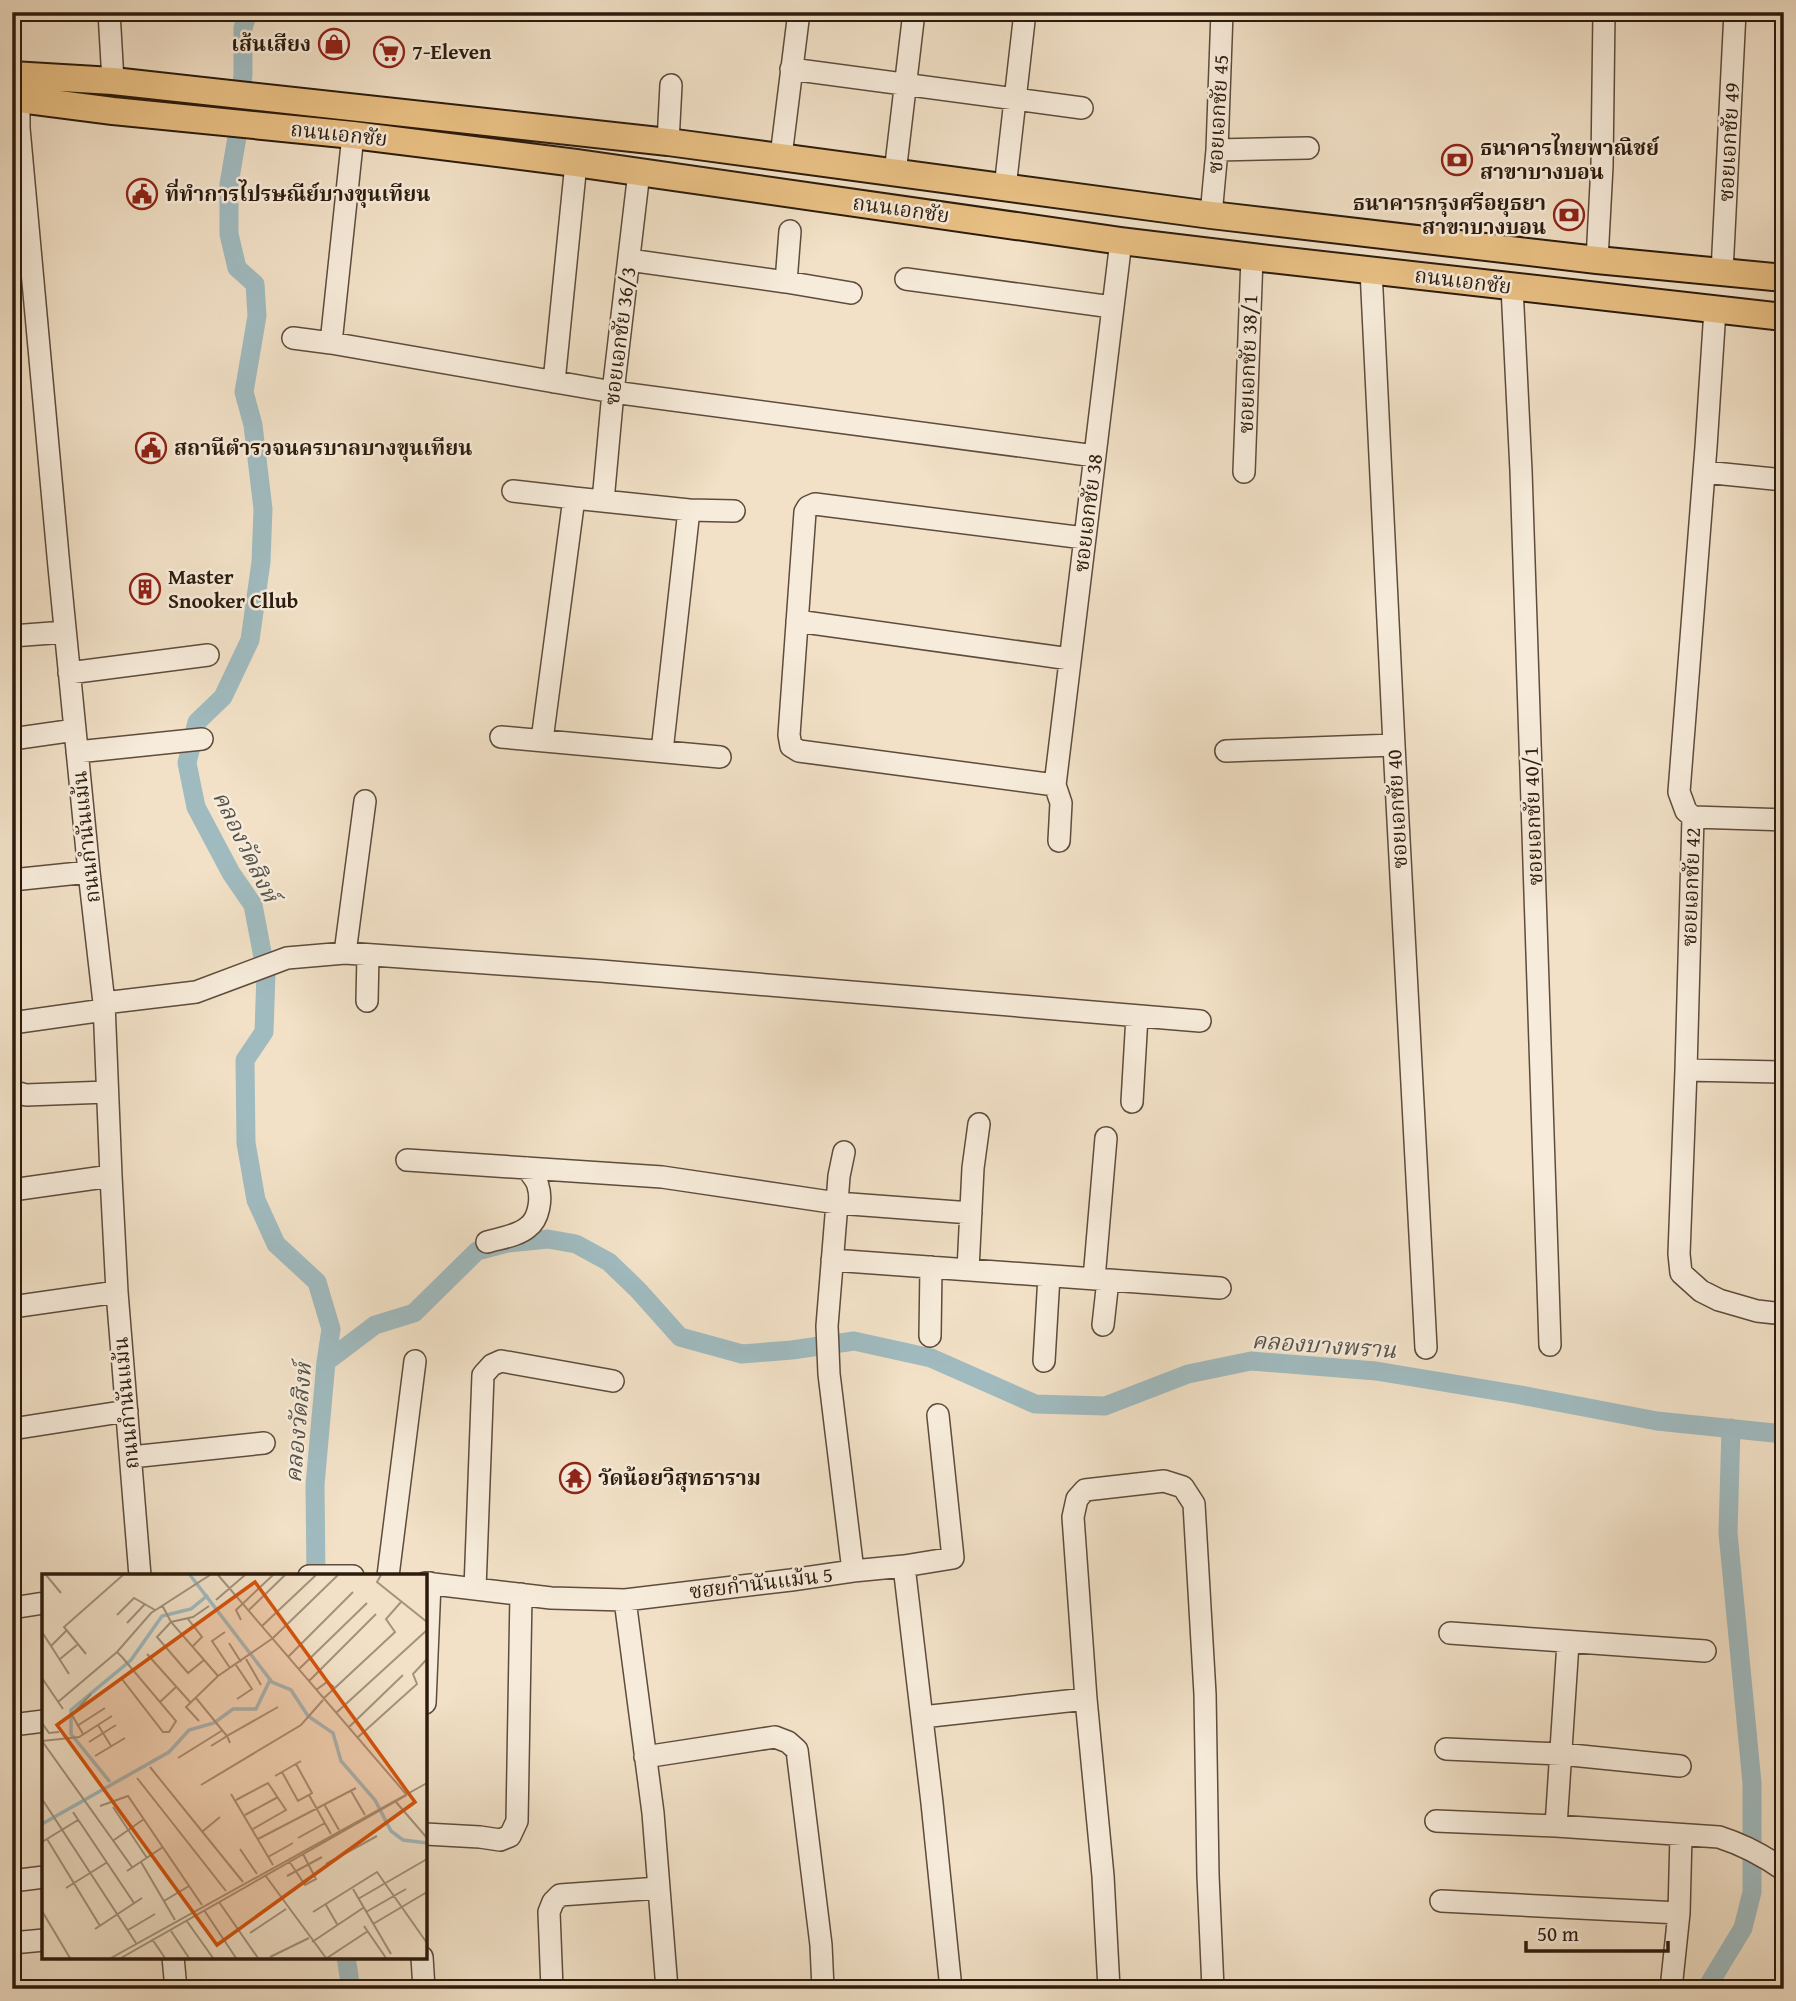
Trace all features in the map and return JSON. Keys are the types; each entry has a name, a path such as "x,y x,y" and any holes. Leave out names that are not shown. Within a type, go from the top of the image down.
{"main road":[{"name":"ถนนเอกชัย","path":"15,87 113,81 265,97 781,156 1212,215 1597,260 1784,278"},
{"name":"ถนนเอกชัย","path":"15,87 219,121 576,163 1121,241 1784,317"},
{"path":"852,202 857,167"}],"street":[{"path":"109,12 113,81"},
{"path":"781,156 799,12"},
{"path":"895,173 914,12"},
{"path":"1005,188 1025,12"},
{"name":"ซอยเอกชัย 45","path":"1212,215 1223,46 1222,12"},
{"path":"1597,260 1604,12"},
{"name":"ซอยเอกชัย 49","path":"1723,272 1735,12"},
{"path":"791,69 1082,108"},
{"path":"668,142 671,85"},
{"name":"ถนนกำนันแม้น","path":"15,87 76,752 104,1007 117,1292 140,1574"},
{"path":"331,343 352,135"},
{"path":"1217,150 1308,148"},
{"path":"554,382 576,163"},
{"name":"ซอยเอกชัย 36/3","path":"603,501 639,172"},
{"path":"786,282 790,232"},
{"name":"ซอยเอกชัย 38","path":"1059,841 1061,803 1055,785 1121,241"},
{"name":"ซอยเอกชัย 38/1","path":"1244,472 1252,257"},
{"path":"628,260 851,293"},
{"name":"ซอยเอกชัย 40","path":"1371,270 1426,1348"},
{"path":"905,279 1112,307"},
{"name":"ซอยเอกชัย 40/1","path":"1512,287 1522,498 1550,1345"},
{"name":"ซอยเอกชัย 42","path":"1715,310 1679,792 1686,811 1693,817 1679,1254 1681,1273 1701,1291 1719,1300 1757,1311 1784,1314"},
{"path":"293,338 613,393 1095,456"},
{"path":"1704,472 1784,480"},
{"path":"513,491 689,510 734,511"},
{"path":"542,740 574,498"},
{"path":"1055,785 799,751 791,746 789,735 805,512 815,504 1084,538"},
{"path":"662,751 689,510"},
{"path":"797,621 1070,659"},
{"path":"12,636 65,632"},
{"path":"69,673 208,655"},
{"path":"12,738 75,730"},
{"path":"501,737 720,757"},
{"path":"76,752 202,739"},
{"path":"1226,751 1394,745"},
{"path":"345,953 365,802"},
{"path":"1693,817 1784,820"},
{"path":"12,880 89,872"},
{"path":"12,1023 196,992 287,958 345,953 614,972 1200,1021"},
{"path":"367,1001 368,955"},
{"path":"1132,1102 1137,1016"},
{"path":"1686,1070 1784,1072"},
{"path":"12,1091 26,1095 107,1092"},
{"path":"968,1270 973,1168 979,1125"},
{"path":"1103,1325 1101,1280 1106,1138"},
{"path":"844,1152 839,1176 827,1326 853,1571"},
{"path":"407,1160 662,1177 837,1203 971,1213"},
{"path":"487,1242 529,1227 537,1216 538,1185 527,1168"},
{"path":"12,1190 111,1176"},
{"path":"832,1260 1220,1288"},
{"path":"930,1336 931,1268"},
{"path":"1044,1361 1049,1276"},
{"path":"12,1307 117,1292"},
{"path":"388,1574 415,1361"},
{"path":"475,1589 483,1375 492,1365 501,1361 613,1381"},
{"path":"12,1429 127,1411"},
{"name":"ซฮยกำนันแม้น 5","path":"428,1583 551,1598 625,1600 953,1558 938,1415"},
{"path":"131,1457 264,1443"},
{"path":"1109,1989 1103,1876 1086,1699 1073,1517 1077,1499 1085,1490 1164,1481 1183,1488 1194,1504 1205,1695 1213,1989"},
{"path":"904,1566 951,1989"},
{"path":"427,1623 428,1583"},
{"path":"427,1833 500,1840 510,1836 517,1821 522,1594"},
{"path":"625,1600 653,1812 667,1989"},
{"path":"12,1608 42,1603"},
{"path":"1450,1633 1705,1651"},
{"path":"1556,1826 1568,1643"},
{"path":"922,1717 1086,1699"},
{"path":"12,1725 42,1721"},
{"path":"645,1758 775,1737 788,1742 797,1750 821,1945 823,1989"},
{"path":"1446,1749 1561,1754 1680,1766"},
{"path":"1436,1821 1719,1837 1742,1844 1784,1870"},
{"path":"1671,1989 1679,1913 1681,1835"},
{"path":"12,1881 42,1877"},
{"path":"552,1989 549,1912 560,1895 659,1888"},
{"path":"1441,1901 1679,1913"},
{"path":"12,1943 42,1940"},
{"path":"173,1959 176,1989"},
{"path":"422,1959 424,1989"}],"waterway":[{"name":"คลองวัดสิงห์","path":"248,12 243,28 243,74 229,184 229,234 237,268 255,284 257,316 244,392 253,425 263,509 261,562 250,640 223,697 197,722 187,763 196,807 231,873 253,905 266,973 264,1032 245,1060 246,1143 256,1200 276,1244 317,1282 331,1329 315,1485 316,1574"},
{"name":"คลองบางพราน","path":"326,1362 375,1325 414,1313 477,1251 508,1243 548,1239 576,1244 609,1262 680,1337 742,1354 854,1341 931,1358 1035,1404 1105,1406 1188,1374 1251,1361 1376,1371 1657,1421 1784,1434"},
{"path":"1706,1989 1743,1928 1752,1892 1752,1783 1728,1533 1731,1428"},
{"name":"คลองวัดสิงห์","path":"346,1959 351,1989"}],"place":[{"name":"เส้นเสียง","path":"334,44"},
{"name":"7-Eleven","path":"389,52"},
{"name":"ธนาคารไทยพาณิชย์ สาขาบางบอน","path":"1457,160"},
{"name":"ที่ทำการไปรษณีย์บางขุนเทียน","path":"142,194"},
{"name":"ธนาคารกรุงศรีอยุธยา สาขาบางบอน","path":"1569,215"},
{"name":"สถานีตำรวจนครบาลบางขุนเทียน","path":"151,448"},
{"name":"Master Snooker Cllub","path":"145,589"},
{"name":"วัดน้อยวิสุทธาราม","path":"575,1478"}]}
